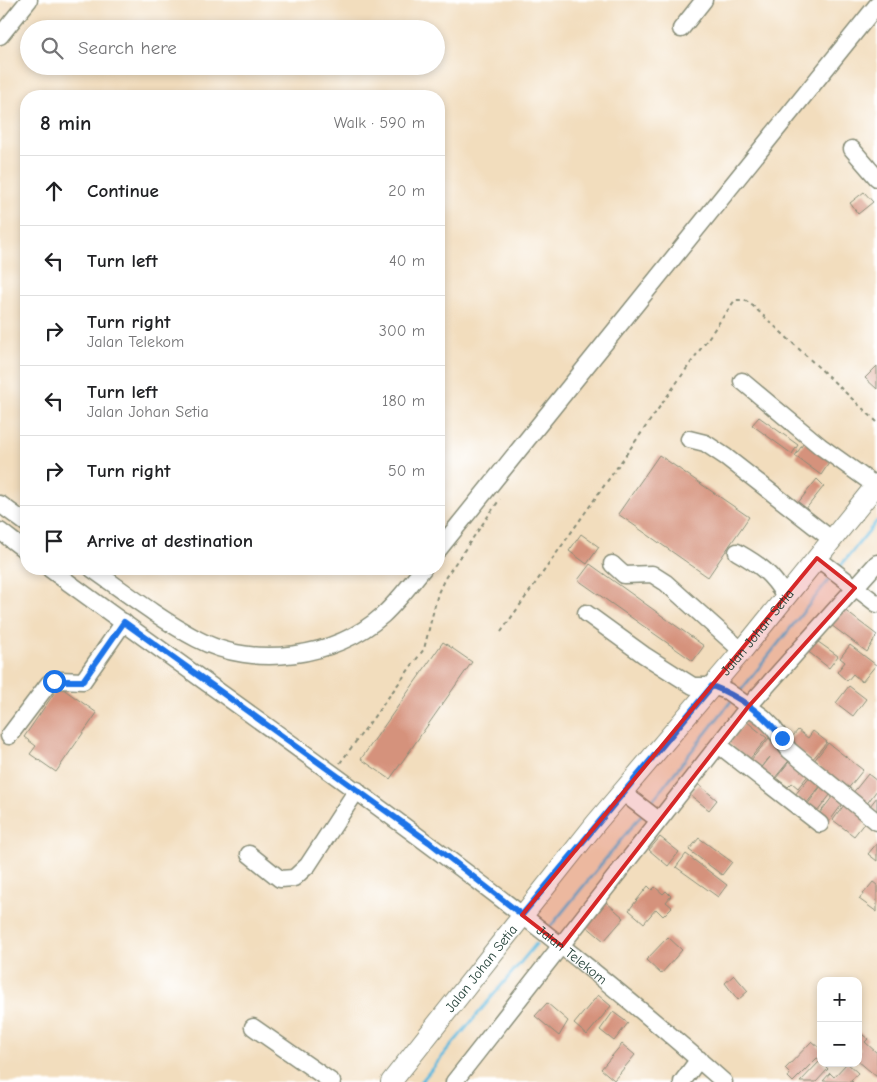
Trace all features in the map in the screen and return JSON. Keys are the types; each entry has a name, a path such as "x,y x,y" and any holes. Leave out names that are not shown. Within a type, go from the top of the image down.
{"main road":[{"name":"Jalan Johan Setia","path":"391,1082 522,915 719,689 742,651 785,596 822,562 831,539 877,485"}],"street":[{"path":"0,36 29,0"},
{"path":"681,29 704,0"},
{"path":"445,542 877,5"},
{"path":"852,149 877,178"},
{"path":"742,381 820,446 877,485"},
{"path":"689,440 705,443 726,457 831,539"},
{"path":"0,504 20,519"},
{"path":"0,532 20,547"},
{"path":"737,552 757,562 772,576 785,596"},
{"path":"822,562 877,604"},
{"path":"454,1082 562,946 658,820 720,746 745,705 851,584 877,563"},
{"path":"612,564 624,575 652,574 666,583 742,651"},
{"name":"Jalan Telekom","path":"58,575 429,842 562,946 724,1082"},
{"path":"101,575 198,640 231,652 268,656 298,654 328,646 360,631 382,615 418,575"},
{"path":"586,612 644,655 693,686 719,689 745,705 772,726 789,750 877,822"},
{"path":"8,736 49,683 54,681 83,681 124,622"},
{"path":"720,746 820,824"},
{"path":"249,854 280,879 294,878 308,865 357,790"},
{"path":"626,795 652,815"},
{"path":"253,1027 332,1082"},
{"path":"682,1082 699,1060"}],"path":[{"path":"333,773 424,649 438,593 445,578 500,499"}],"highlighted area":[{"path":"817,558 855,588 748,707 562,946 522,915"}],"building":[{"path":"864,192 873,202 858,214 850,203"},
{"path":"877,366 877,389 865,378"},
{"path":"759,417 798,445 792,454 752,425"},
{"path":"805,441 831,460 821,475 795,456"},
{"path":"659,455 749,517 708,577 618,514"},
{"path":"817,479 824,486 805,510 797,504"},
{"path":"581,534 599,547 587,564 569,551"},
{"path":"590,564 704,646 693,661 578,580"},
{"path":"843,609 877,635 867,652 831,625"},
{"path":"814,639 838,656 829,668 806,650"},
{"path":"443,642 472,662 390,779 361,759"},
{"path":"850,645 876,665 862,682 853,674 847,681 837,672 845,662 840,658"},
{"path":"59,686 97,713 56,772 30,754 36,746 24,737"},
{"path":"849,686 866,699 853,716 836,703"},
{"path":"746,721 767,738 749,760 728,743"},
{"path":"798,730 808,738 813,731 827,742 811,761 788,742"},
{"path":"769,738 792,757 774,779 761,769 770,757 760,768 751,760"},
{"path":"828,743 863,770 847,790 813,762"},
{"path":"792,758 810,773 798,788 792,783 788,787 776,778"},
{"path":"868,774 877,781 877,790 866,805 852,794"},
{"path":"810,776 821,785 806,804 795,795"},
{"path":"824,782 834,790 817,812 807,805"},
{"path":"698,784 717,800 709,810 690,795"},
{"path":"836,792 846,799 829,822 819,814"},
{"path":"877,797 877,812 870,806"},
{"path":"847,801 869,817 854,836 833,820"},
{"path":"660,837 679,852 668,866 649,850"},
{"path":"699,838 732,862 722,875 689,850"},
{"path":"877,843 877,861 868,854"},
{"path":"686,854 727,885 718,897 676,867"},
{"path":"873,882 877,885 877,912 859,899"},
{"path":"648,886 652,890 655,887 663,894 666,891 671,896 666,902 672,907 663,916 656,909 644,923 629,910"},
{"path":"606,902 624,918 604,941 585,925"},
{"path":"668,937 682,950 661,974 646,960"},
{"path":"734,975 748,991 738,1000 725,983"},
{"path":"598,995 611,1006 587,1035 574,1024"},
{"path":"547,1003 568,1021 559,1036 535,1016"},
{"path":"613,1012 628,1023 614,1041 600,1030"},
{"path":"862,1034 868,1039 865,1042 877,1053 877,1077 862,1064"},
{"path":"812,1041 817,1045 817,1058 793,1082 788,1077 790,1074 785,1069"},
{"path":"622,1044 635,1055 614,1080 601,1069"},
{"path":"817,1064 817,1067 826,1067 828,1069 816,1082 800,1082"},
{"path":"843,1067 851,1067 858,1073 851,1081 853,1082 823,1081 830,1073 834,1077"}],"waterway":[{"path":"838,569 877,521"},
{"path":"738,694 832,576"},
{"path":"649,805 732,700"},
{"path":"551,926 642,814"},
{"path":"421,1082 536,944"}],"route":[{"path":"54,681 83,681 124,622 429,842 522,915 596,823 712,686 726,691 763,717 782,738"}]}
